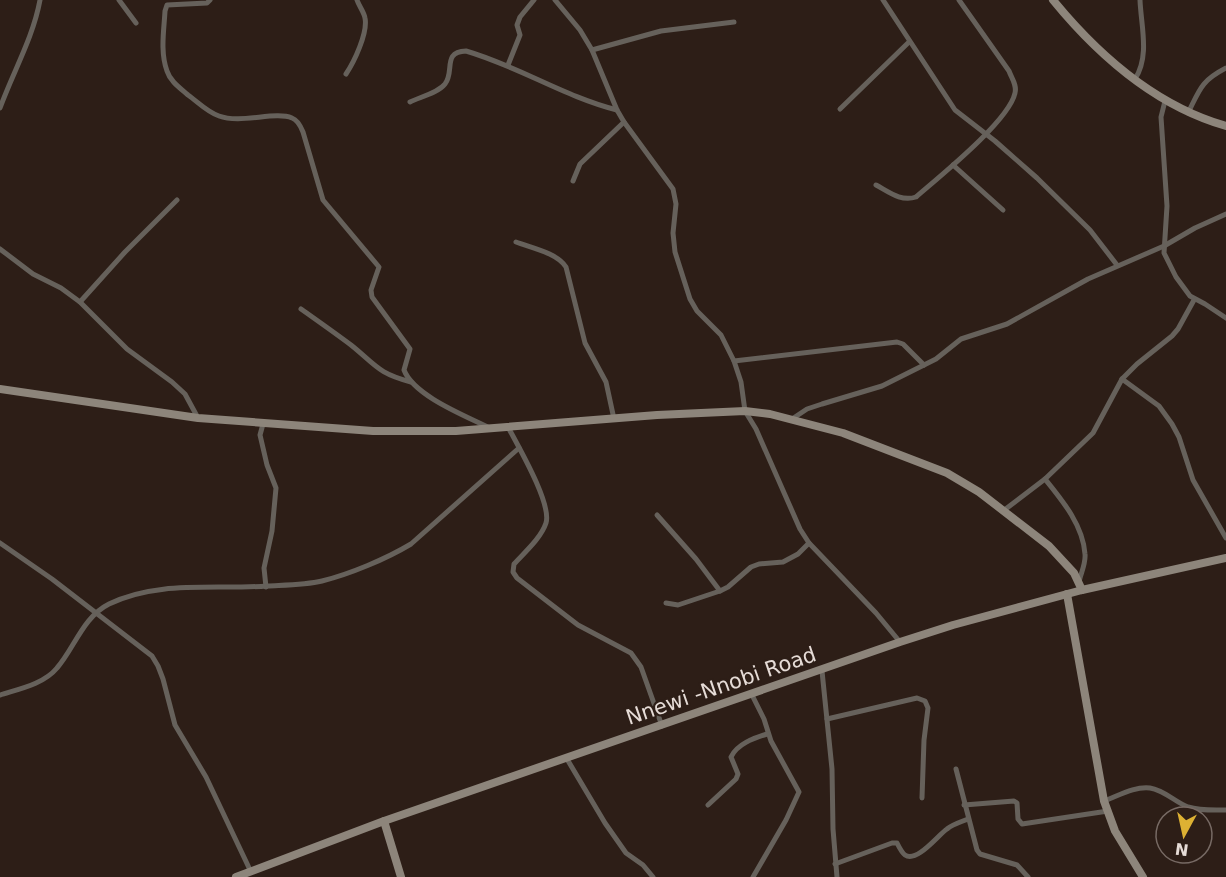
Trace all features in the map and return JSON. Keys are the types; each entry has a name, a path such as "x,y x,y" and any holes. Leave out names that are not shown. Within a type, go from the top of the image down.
{"street":[{"path":"0,108 28,42 40,0"},
{"path":"119,0 136,23"},
{"path":"210,0 207,3 168,5 165,11 164,54 170,79 219,116 235,119 283,117 292,118 298,122 323,200 379,267 371,290 372,297 410,349 404,370 411,382"},
{"path":"346,74 360,45 365,21 357,0"},
{"path":"508,65 520,35 517,25 520,17 534,0"},
{"path":"555,0 580,30 592,50 624,122 673,189 676,204 673,233 675,252 690,299 697,311 721,335 734,361 741,382 745,411 756,429 800,529 809,543 900,642"},
{"path":"560,7 565,0"},
{"path":"883,0 955,110 1037,178 1090,230 1117,265"},
{"path":"876,185 902,199 909,200 916,197 985,134 1005,113 1012,101 1016,91 1009,71 959,0"},
{"path":"1053,0 1088,39 1135,79 1188,113 1226,126"},
{"path":"1135,79 1140,70 1144,45 1140,0"},
{"path":"592,50 661,31 734,22"},
{"path":"840,109 909,42"},
{"path":"410,102 445,84 451,60 458,51 466,51 508,65 601,106 617,110"},
{"path":"1188,113 1203,83 1226,68"},
{"path":"1166,101 1161,117 1167,206 1164,253 1176,277 1190,296 1226,318"},
{"path":"573,181 580,164 624,122"},
{"path":"953,165 1004,210"},
{"path":"80,302 125,252 177,200"},
{"path":"792,419 807,409 882,386 924,365 961,339 1013,321 1117,265 1164,246 1226,214"},
{"path":"516,242 553,256 562,261 566,267 585,344 606,382 614,419"},
{"path":"0,249 33,274 80,302 127,349 185,394 198,418"},
{"path":"1003,511 1045,479 1093,432 1122,378 1172,336 1194,300"},
{"path":"301,309 349,344 380,371 411,382 437,400 490,429"},
{"path":"734,361 897,342 903,344 924,365"},
{"path":"1122,378 1159,406 1172,424 1179,437 1193,480 1226,538"},
{"path":"0,389 198,418 373,431 456,431 745,411 792,419 843,433 933,466 979,492 1063,559 1080,586"},
{"path":"263,424 262,442 267,465 276,488 272,531 264,568 266,587"},
{"path":"508,427 547,510 547,519 542,531 514,564 513,572 517,578 565,617 631,653 641,667 662,726"},
{"path":"0,695 47,677 57,668 84,627 96,613 108,604 139,594 181,587 266,587 322,581 390,556 411,544 519,448"},
{"path":"1045,479 1071,512 1082,540 1086,554 1080,586"},
{"path":"657,515 696,559 720,591"},
{"path":"0,543 152,656 158,666 175,725 206,777 251,872"},
{"path":"666,603 678,605 720,591 751,567 783,562 798,554 809,543"},
{"name":"Nnewi -Nnobi Road","path":"236,877 384,821 822,671 900,642 1067,594 1080,586 1226,558"},
{"path":"1067,594 1104,801 1115,831 1143,877"},
{"path":"822,671 833,787 837,877"},
{"path":"752,695 764,719 767,734 798,792 786,820 753,877"},
{"path":"827,719 916,698 925,700 928,708 923,750 922,798"},
{"path":"708,805 736,779 738,774 731,757 735,750 767,734"},
{"path":"567,759 626,854 643,865 653,877"},
{"path":"956,769 977,850 980,854 1017,865 1028,877"},
{"path":"1104,801 1140,788 1150,788 1161,791 1189,807 1209,811 1226,810"},
{"path":"964,805 1014,801 1017,803 1018,819 1022,824 1108,811"},
{"path":"835,864 892,843 897,843 904,855 915,855 923,851 945,830 968,819"},
{"path":"384,821 401,877"}]}
